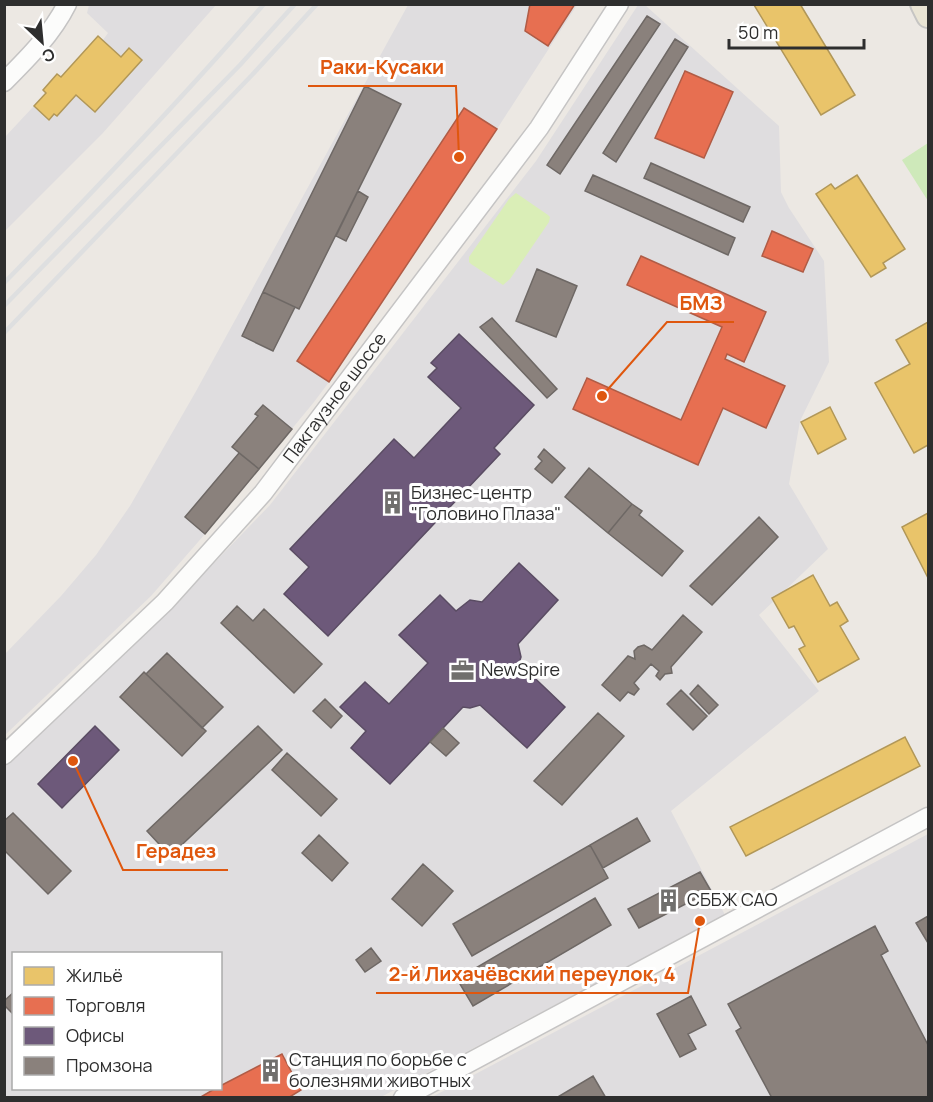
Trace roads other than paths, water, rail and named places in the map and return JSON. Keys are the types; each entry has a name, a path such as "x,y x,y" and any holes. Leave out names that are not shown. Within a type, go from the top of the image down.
{"main road":[{"path":"922,4 928,16"}],"street":[{"path":"4,82 40,44 60,19 68,4"},
{"name":"Пакгаузное шоссе","path":"4,755 165,602 264,493 532,138 620,4"},
{"path":"403,1098 928,817"}],"railway":[{"path":"4,283 136,145 264,4"},
{"path":"4,306 240,65 295,4"},
{"path":"4,333 252,75 317,4"}],"place":[{"name":"Раки-Кусаки","path":"459,157"},
{"name":"БМЗ","path":"602,396"},
{"name":"Бизнес-центр \"Головино Плаза\"","path":"393,503"},
{"name":"NewSpire","path":"463,670"},
{"name":"Герадез","path":"73,761"},
{"name":"СББЖ САО","path":"669,900"},
{"name":"2-й Лихачёвский переулок, 4","path":"700,921"},
{"name":"Станция по борьбе с болезнями животных","path":"271,1070"}]}
